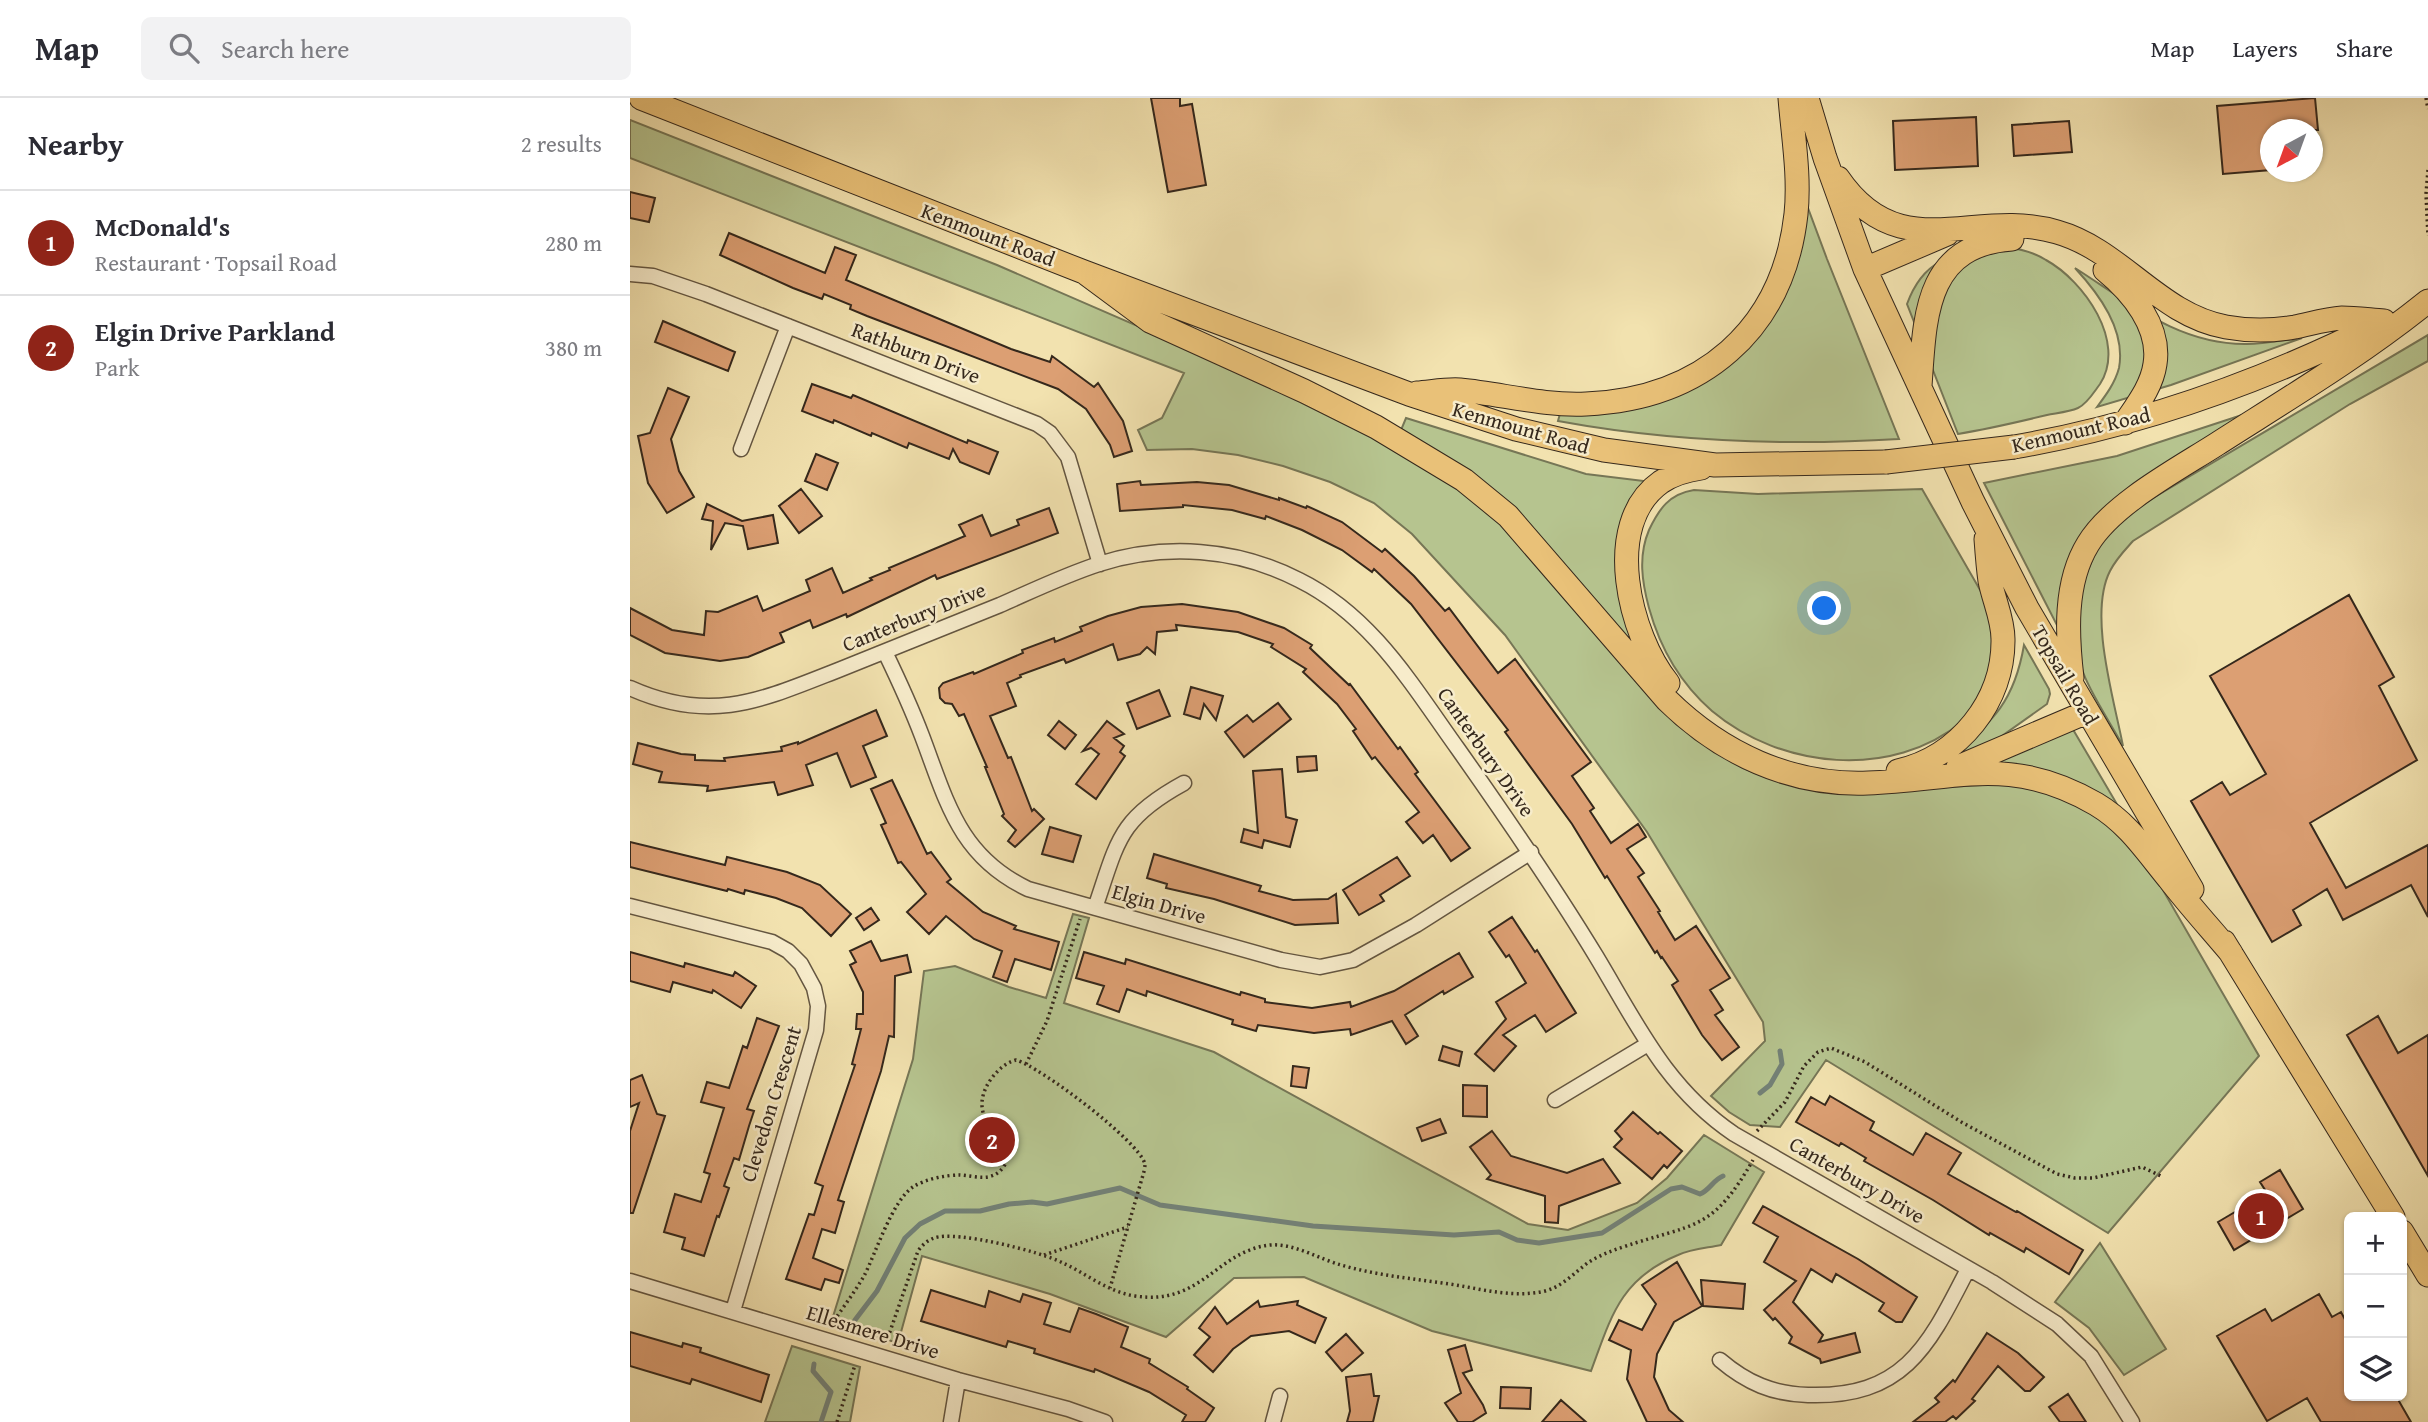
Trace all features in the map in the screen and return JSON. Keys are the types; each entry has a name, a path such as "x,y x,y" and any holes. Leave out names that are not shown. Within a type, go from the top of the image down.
{"main road":[{"name":"Kenmount Road","path":"641,98 1084,272 1409,394 1484,419 1582,446 1715,465 1886,462 2014,447 2124,422 2232,388 2338,344 2428,299"},
{"path":"1409,394 1456,390 1565,404 1623,400 1647,396 1671,387 1696,375 1725,355 1744,338 1765,310 1777,288 1791,247 1797,211 1790,98"},
{"name":"Topsail Road","path":"1807,98 1825,158 1865,269 1984,525 2027,608 2231,953 2390,1212"},
{"path":"1825,158 1852,198 1882,221 1917,230 2027,226 2070,236 2104,253 2175,307 2203,321 2224,327 2264,330 2342,318 2384,321"},
{"path":"1865,269 1940,236 1967,229"},
{"path":"1920,390 1926,314 1940,277 1961,256 1985,243 2011,239 2037,240 2072,250 2108,272 2127,291 2147,321 2155,342 2155,364 2147,387 2124,422"},
{"path":"1084,272 1150,321 1364,421 1464,480 1508,516 1667,700 1696,727 1722,745 1777,770 1831,782 1868,783 1994,772 2048,782 2096,804 2125,825 2231,953"},
{"path":"2074,688 2068,646 2071,594 2080,560 2098,530 2133,500 2355,357 2428,299"},
{"path":"1715,465 1684,471 1668,479 1653,489 1641,505 1632,524 1628,552 1633,609 1643,643 1655,666 1690,707 1744,745 1800,766 1864,775 1902,770 1930,760 1945,751 1975,721 1992,694 2003,640 1990,582 1984,525"},
{"path":"1931,777 1987,757 2087,712"},
{"path":"2407,1240 2428,1275"}],"street":[{"name":"Rathburn Drive","path":"630,274 667,280 1023,417 1050,433 1064,450 1073,471 1100,564"},
{"path":"741,449 788,327"},
{"name":"Canterbury Drive","path":"630,688 656,699 683,705 710,707 739,705 759,700 1100,564 1158,552 1224,554 1279,570 1319,591 1356,618 1389,653 1531,852 1664,1069 1695,1105 1759,1149 2038,1310 2071,1335 2100,1369 2132,1422"},
{"name":"Elgin Drive","path":"885,652 917,722 950,808 968,841 987,863 1028,890 1281,960 1307,966 1328,966 1359,958 1416,926 1531,852"},
{"path":"1090,906 1126,827 1148,804 1184,783"},
{"name":"Clevedon Crescent","path":"630,906 781,947 801,964 816,996 816,1030 733,1311"},
{"path":"1555,1100 1648,1044"},
{"path":"1720,1360 1747,1380 1777,1392 1840,1395 1876,1385 1897,1374 1924,1347 1940,1324 1968,1269"},
{"name":"Ellesmere Drive","path":"630,1281 1105,1422"},
{"path":"951,1422 958,1380"},
{"path":"1273,1422 1280,1396"}],"path":[{"path":"2426,98 2428,109"},
{"path":"2428,170 2428,236"},
{"path":"1026,1064 1047,1021 1090,906"},
{"path":"1746,1141 1785,1102 1794,1080 1810,1059 1822,1050 1831,1048 1865,1062 1970,1127 2057,1174 2093,1178 2142,1167 2163,1177"},
{"path":"821,1338 863,1278 892,1217 911,1189 931,1180 953,1176 986,1178 1002,1169 1008,1158 1007,1152 986,1124 984,1094 990,1081 1006,1064 1016,1060 1026,1064 1092,1110 1133,1146 1144,1163 1139,1190 1110,1288"},
{"path":"881,1356 918,1251 928,1241 937,1237 966,1238 1043,1256 1063,1263 1110,1288 1136,1296 1180,1294 1198,1285 1239,1256 1264,1246 1277,1245 1350,1268 1394,1277 1521,1294 1545,1291 1558,1285 1608,1252 1679,1231 1705,1220 1720,1208 1734,1191 1759,1149"},
{"path":"1043,1256 1128,1227"},
{"path":"837,1422 860,1350"}],"green space":[{"path":"630,120 997,265 1301,397 1382,438 1492,511 1695,738 1743,768 1768,778 1896,790 2017,783 2093,809 2145,859 2259,1056 2108,1233 1826,1060 1780,1127 1750,1125 1711,1096 1765,1041 1763,1022 1647,832 1505,635 1412,534 1374,503 1330,482 1283,466 1238,455 1192,449 1147,450 1138,430 1162,418 1184,373 630,158"},
{"path":"1786,149 1899,439 1728,441 1643,434 1558,421 1562,406 1709,368 1774,279 1789,204"},
{"path":"2006,247 2027,251 2046,260 2074,282 2087,297 2105,332 2107,367 2100,384 2078,408 1958,434 1907,304 1924,274 1934,265 1959,255"},
{"path":"2075,268 2156,320 2199,337 2247,344 2302,338 2171,385 2097,407 2110,389 2119,368 2118,340 2109,314"},
{"path":"2428,335 2428,361 2350,404 2133,541 2118,559 2110,571 2104,589 2101,610 2105,657 2123,746 2089,686 2079,654 2078,620 2083,584 2087,567 2102,538 2120,521 2153,498"},
{"path":"2242,415 2117,502 2061,633 1984,483 2117,456"},
{"path":"1406,418 1586,474 1652,482 1638,499 1637,649 1520,514 1473,474 1401,430"},
{"path":"1922,489 2010,642 1994,690 1982,707 1935,740 1904,752 1871,759 1837,760 1803,755 1770,745 1740,731 1712,711 1681,677 1659,637 1649,608 1642,569 1643,550 1649,530 1661,509 1671,499 1694,490 1758,494"},
{"path":"2024,645 2049,689 2047,704 1982,750 1933,771 1980,730 2003,704 2019,669"},
{"path":"2068,721 2121,811 1996,766 1991,757"},
{"path":"1073,914 1089,918 1064,1003 1214,1052 1528,1224 1568,1230 1637,1203 1667,1178 1704,1135 1764,1172 1721,1245 1678,1255 1658,1265 1630,1288 1612,1317 1591,1371 1432,1331 1304,1277 1234,1278 1166,1337 1050,1294 922,1256 898,1343 831,1323 913,1059 924,971 955,966 1046,998"},
{"path":"2100,1243 2166,1349 2124,1375 2089,1328 2055,1302"},
{"path":"792,1346 860,1367 850,1422 765,1422"}],"building":[{"path":"1151,98 1180,98 1180,106 1192,104 1206,185 1168,192"},
{"path":"2315,98 2317,119 2260,119 2260,171 2223,174 2217,106"},
{"path":"1976,117 1978,166 1895,170 1893,121"},
{"path":"2069,121 2072,152 2014,156 2012,125"},
{"path":"630,192 655,198 649,222 630,218"},
{"path":"729,233 825,273 835,247 856,255 846,280 1011,349 1050,362 1052,356 1094,387 1098,383 1123,421 1132,451 1114,457 1110,445 1086,409 1058,389 867,316 850,309 851,305 824,294 822,299 793,288 720,255"},
{"path":"663,321 735,352 728,371 655,342"},
{"path":"812,384 851,398 853,395 967,443 968,440 998,452 989,474 960,462 953,449 949,459 909,443 907,448 872,433 871,436 834,420 833,423 802,411"},
{"path":"668,388 689,397 671,439 679,471 694,497 667,513 648,483 638,436 650,433"},
{"path":"816,454 838,463 827,490 805,481"},
{"path":"1140,481 1141,485 1197,482 1229,485 1306,508 1307,506 1342,522 1382,552 1385,549 1445,611 1449,608 1498,673 1515,659 1591,762 1572,776 1594,808 1590,811 1611,843 1638,824 1646,837 1627,849 1644,873 1638,877 1675,940 1696,926 1730,978 1710,990 1723,1010 1715,1015 1739,1047 1722,1060 1702,1035 1672,985 1678,981 1662,957 1657,951 1655,953 1572,824 1505,732 1508,730 1411,604 1374,569 1372,572 1342,550 1266,516 1265,519 1232,510 1183,505 1120,511 1117,484"},
{"path":"801,489 822,516 799,533 779,506"},
{"path":"707,504 742,521 773,515 778,543 748,549 743,526 725,523 711,550 713,521 702,519"},
{"path":"1049,508 1058,533 937,579 935,575 847,617 846,614 813,628 810,620 780,633 784,642 748,657 720,661 665,653 630,635 630,608 672,630 704,635 706,611 718,612 757,596 763,611 810,591 806,580 832,568 843,593 872,580 870,578 890,570 889,568 965,536 959,525 982,515 991,536 1019,525 1017,520"},
{"path":"2349,595 2394,677 2379,686 2417,760 2310,823 2346,888 2428,845 2428,917 2411,885 2343,920 2327,889 2293,910 2301,925 2272,942 2191,801 2222,782 2230,795 2266,774 2210,676"},
{"path":"1182,604 1238,612 1284,628 1312,645 1310,648 1350,684 1398,749 1400,747 1418,772 1415,774 1470,848 1451,861 1433,835 1423,843 1406,822 1419,812 1375,757 1372,759 1353,731 1356,729 1337,704 1303,672 1306,669 1271,647 1273,644 1238,632 1176,625 1177,630 1157,632 1155,654 1147,647 1140,654 1118,660 1113,644 1066,663 1064,659 1020,675 1021,677 1007,683 1016,706 990,716 1008,758 1011,757 1032,811 1034,809 1044,819 1015,847 1008,841 1016,830 1002,816 1004,814 987,767 964,714 959,716 952,704 945,703 940,698 939,688 943,683 973,672 974,674 1023,653 1022,650 1054,638 1055,642 1082,631 1080,627 1108,616 1141,607"},
{"path":"1191,687 1223,696 1216,720 1204,704 1200,719 1184,714"},
{"path":"1159,690 1170,716 1137,729 1127,703"},
{"path":"1278,703 1291,719 1244,757 1225,732 1247,715 1253,722"},
{"path":"876,710 887,736 863,746 876,777 851,787 837,753 806,765 813,785 778,795 774,782 707,791 708,786 659,782 662,772 633,764 638,743 695,755 695,760 725,761 724,758 782,751 781,747 798,744"},
{"path":"1059,721 1076,735 1065,749 1048,735"},
{"path":"1107,721 1124,734 1114,738 1124,746 1120,752 1125,756 1096,799 1076,784 1099,754 1091,748 1083,751"},
{"path":"1316,756 1317,770 1298,772 1297,757"},
{"path":"1282,769 1286,817 1297,820 1290,847 1264,840 1262,848 1241,842 1244,829 1258,833 1253,771"},
{"path":"892,780 927,854 931,852 951,879 947,882 983,912 1016,926 1014,929 1059,942 1051,970 1015,959 1007,982 993,977 1002,951 974,939 946,916 929,934 907,912 926,894 901,862 898,863 881,825 886,823 871,789"},
{"path":"1050,827 1081,836 1073,862 1042,854"},
{"path":"630,842 725,865 727,857 787,872 820,885 851,914 831,936 802,908 776,898 745,890 744,894 728,889 727,891 630,867"},
{"path":"1154,854 1261,886 1259,891 1293,900 1328,899 1336,894 1338,923 1295,925 1214,899 1166,888 1167,884 1147,878"},
{"path":"1397,857 1410,876 1380,895 1384,901 1359,915 1343,890"},
{"path":"871,908 879,920 864,930 856,918"},
{"path":"1512,917 1535,952 1537,950 1576,1013 1546,1032 1535,1015 1503,1035 1516,1046 1494,1071 1475,1054 1506,1019 1496,1002 1526,983 1509,955 1506,957 1489,932"},
{"path":"871,941 881,961 907,955 911,972 895,976 894,1037 889,1036 881,1071 838,1200 844,1202 835,1233 822,1229 813,1258 843,1270 839,1283 825,1279 821,1290 786,1279 809,1214 814,1215 823,1186 815,1183 855,1065 852,1064 861,1029 856,1029 857,1014 863,1014 863,992 850,965 856,962 850,951"},
{"path":"630,952 684,967 685,963 733,976 735,972 756,986 741,1008 713,990 712,993 673,982 670,992 630,981"},
{"path":"1084,952 1125,964 1126,959 1240,995 1241,992 1265,999 1265,1002 1312,1008 1350,1002 1351,1007 1394,991 1459,953 1473,977 1444,994 1443,991 1405,1015 1418,1036 1406,1044 1392,1021 1351,1035 1350,1029 1314,1033 1258,1025 1256,1031 1232,1024 1233,1020 1147,991 1146,996 1127,989 1119,1012 1097,1004 1104,986 1076,978"},
{"path":"2378,1016 2398,1053 2428,1035 2428,1176 2347,1035"},
{"path":"757,1018 779,1026 747,1109 754,1111 739,1160 734,1158 724,1186 729,1188 704,1256 682,1249 685,1238 664,1232 675,1194 701,1202 710,1174 704,1172 724,1108 701,1102 707,1082 729,1088 743,1046 747,1048"},
{"path":"1443,1046 1462,1052 1459,1066 1439,1060"},
{"path":"1293,1066 1309,1068 1306,1088 1291,1086"},
{"path":"642,1075 657,1114 665,1116 633,1213 630,1213 630,1131 639,1103 630,1107 630,1080"},
{"path":"1463,1085 1487,1086 1487,1117 1463,1116"},
{"path":"1830,1096 1874,1122 1870,1130 1913,1155 1926,1133 1961,1153 1948,1174 2083,1250 2069,1274 2026,1248 2024,1252 1990,1233 1989,1235 1864,1161 1866,1158 1841,1143 1839,1146 1796,1122 1811,1097 1825,1105"},
{"path":"1633,1112 1682,1151 1667,1168 1664,1165 1652,1179 1614,1147 1622,1139 1615,1131"},
{"path":"1440,1119 1446,1133 1422,1141 1417,1128"},
{"path":"1492,1131 1511,1156 1567,1173 1603,1159 1620,1183 1559,1206 1558,1223 1545,1222 1545,1196 1487,1179 1491,1175 1470,1147"},
{"path":"2280,1170 2303,1209 2234,1250 2218,1222 2267,1193 2260,1182"},
{"path":"1763,1206 1858,1259 1917,1297 1902,1322 1896,1322 1879,1311 1884,1303 1836,1274 1832,1282 1811,1269 1793,1302 1823,1335 1819,1342 1855,1333 1860,1352 1821,1363 1820,1359 1789,1343 1792,1337 1764,1310 1796,1281 1764,1262 1778,1237 1753,1223"},
{"path":"1677,1262 1702,1306 1674,1322 1657,1354 1654,1377 1669,1410 1683,1422 1647,1422 1627,1379 1631,1350 1609,1340 1619,1320 1642,1330 1656,1304 1642,1285"},
{"path":"1701,1280 1745,1284 1743,1309 1703,1306"},
{"path":"931,1290 985,1307 989,1291 1020,1302 1023,1294 1051,1303 1044,1324 1070,1332 1079,1308 1128,1327 1121,1347 1150,1359 1149,1363 1188,1387 1187,1389 1214,1408 1205,1422 1182,1422 1186,1415 1149,1392 1095,1369 1094,1372 1034,1353 1035,1349 1008,1341 1006,1347 921,1321"},
{"path":"2319,1294 2332,1317 2341,1312 2344,1318 2344,1401 2399,1401 2411,1422 2321,1422 2307,1398 2267,1421 2217,1336 2265,1309 2272,1321"},
{"path":"1258,1301 1260,1307 1298,1301 1297,1305 1326,1318 1315,1343 1289,1331 1251,1336 1233,1349 1213,1372 1194,1355 1210,1337 1199,1328 1215,1307 1227,1324"},
{"path":"630,1332 682,1347 683,1343 701,1348 700,1352 769,1375 761,1402 692,1379 690,1384 630,1366"},
{"path":"1987,1333 2018,1353 2044,1377 2030,1391 2025,1391 1998,1366 1972,1399 1975,1401 1956,1419 1953,1416 1945,1422 1913,1422 1939,1402 1935,1398 1953,1380 1955,1382"},
{"path":"1346,1334 1363,1353 1342,1371 1326,1352"},
{"path":"1465,1345 1472,1370 1463,1373 1486,1413 1472,1422 1458,1422 1445,1403 1461,1393 1448,1350"},
{"path":"1371,1374 1374,1396 1379,1396 1373,1422 1347,1422 1350,1411 1346,1377"},
{"path":"1501,1387 1531,1388 1530,1409 1500,1408"},
{"path":"2068,1394 2086,1422 2060,1422 2049,1407"},
{"path":"1561,1400 1586,1422 1542,1422"}],"waterway":[{"path":"1760,1093 1770,1085 1782,1064 1780,1051"},
{"path":"855,1320 877,1291 905,1238 920,1224 945,1211 980,1211 1032,1202 1047,1204 1120,1188 1160,1205 1313,1226 1454,1235 1499,1232 1517,1240 1539,1243 1602,1233 1671,1189 1682,1187 1700,1194 1723,1176"},
{"path":"814,1364 813,1371 831,1392 821,1422"}],"place":[{"name":"Elgin Drive Parkland","path":"992,1140"},
{"name":"McDonald's","path":"2261,1216"}]}
